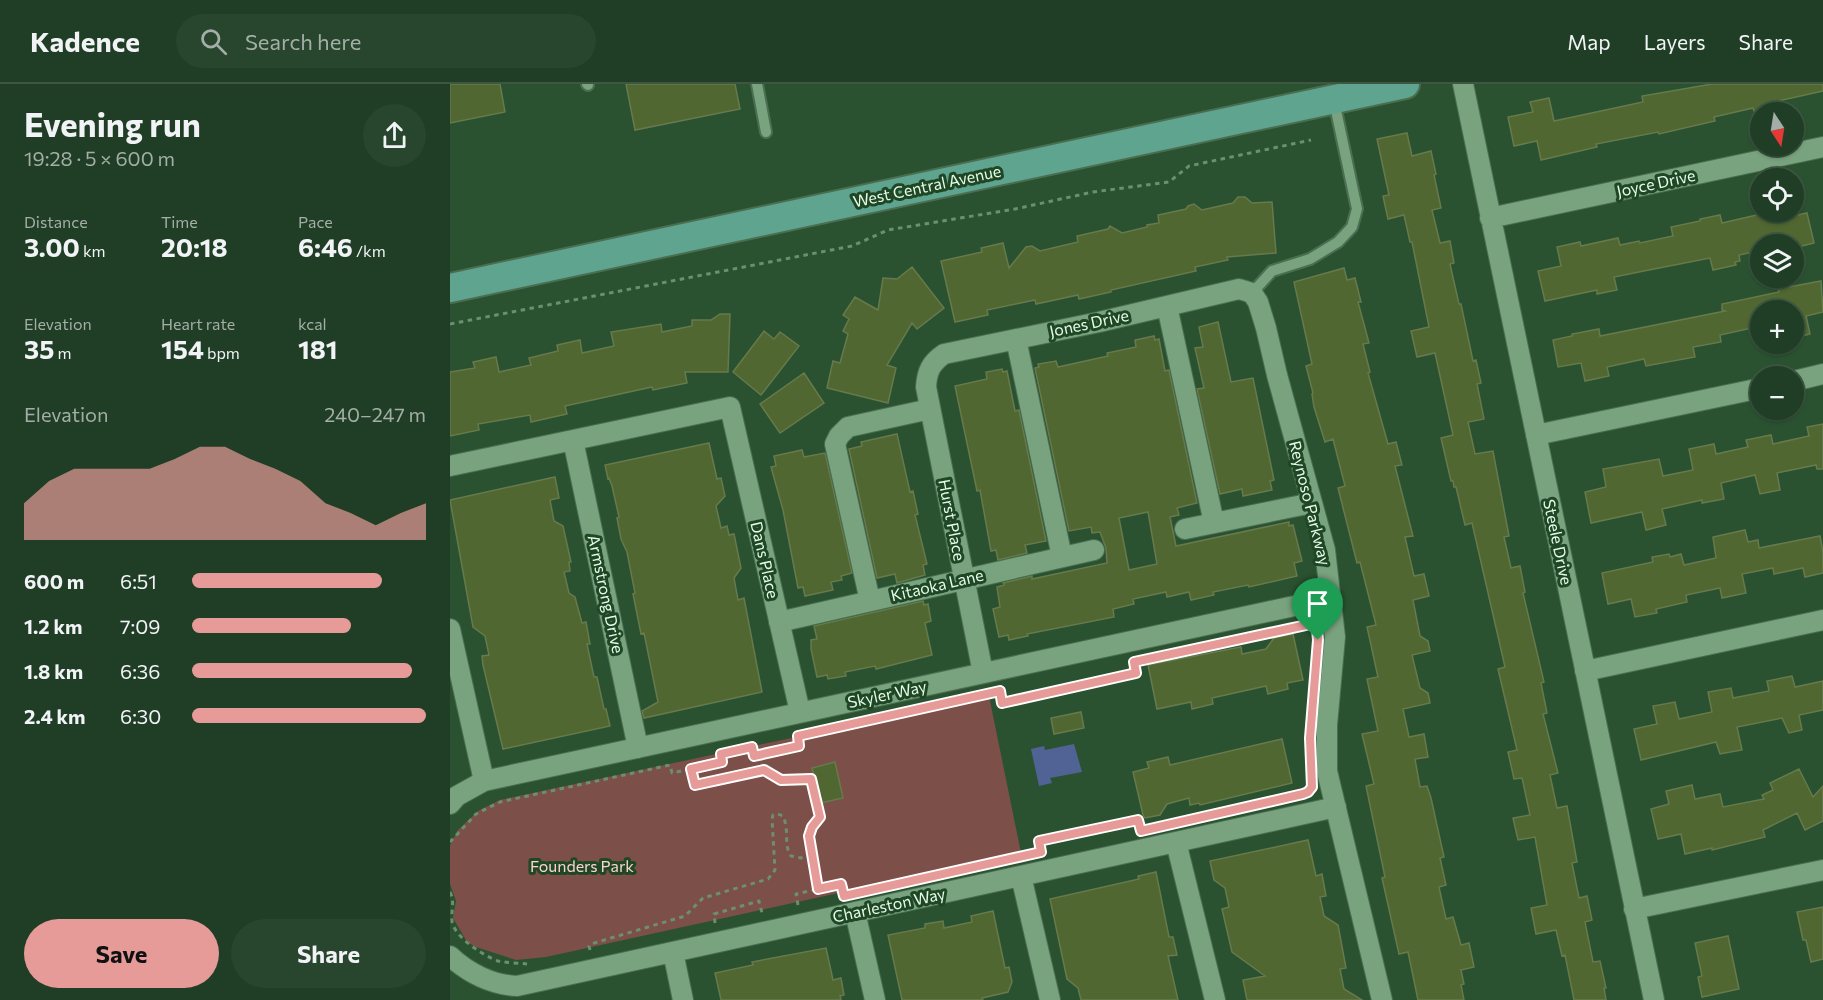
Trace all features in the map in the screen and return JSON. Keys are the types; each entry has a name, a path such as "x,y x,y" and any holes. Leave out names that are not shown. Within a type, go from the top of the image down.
{"main road":[{"name":"West Central Avenue","path":"450,288 1405,84"}],"street":[{"name":"Steele Drive","path":"1463,84 1654,1000"},
{"name":"Joyce Drive","path":"1490,218 1823,147"},
{"name":"Jones Drive","path":"930,367 944,354 1239,289 1252,293"},
{"name":"Reynoso Parkway","path":"1252,293 1258,302 1266,328 1325,550 1335,637 1326,749 1327,771 1382,1000"},
{"path":"1167,306 1215,523"},
{"path":"1016,339 1062,557"},
{"name":"Hurst Place","path":"930,367 926,387 983,673"},
{"path":"1804,379 1823,374"},
{"path":"1536,435 1750,390"},
{"name":"Dans Place","path":"573,440 730,407 800,712"},
{"path":"870,601 836,444 839,436 848,427 930,409"},
{"path":"450,466 573,440"},
{"name":"Armstrong Drive","path":"573,440 638,747"},
{"path":"1185,529 1312,503"},
{"name":"Kitaoka Lane","path":"779,622 1094,550"},
{"name":"Skyler Way","path":"450,804 457,796 484,781 1330,598"},
{"path":"1585,671 1823,620"},
{"path":"450,629 484,781"},
{"name":"Charleston Way","path":"450,956 474,974 518,993 855,903 1021,876 1336,807"},
{"path":"1176,842 1215,1000"},
{"path":"1634,909 1823,870"},
{"path":"1021,876 1050,1000"},
{"path":"855,903 874,1000"},
{"path":"673,952 683,1000"}],"lane":[{"path":"757,84 766,132"},
{"path":"1252,293 1272,271 1310,258 1338,242 1352,227 1357,209 1334,99"}],"path":[{"path":"450,324 852,246 888,230 1015,209 1093,192 1169,182 1189,166 1311,140"},
{"path":"450,842 476,814 500,802 670,765 672,773 691,769 722,762 721,754 752,747 754,756 760,755 799,746 798,736 1000,691 1002,703 1136,673 1134,662 1145,659"},
{"path":"760,755 764,770"},
{"path":"691,769 695,785 764,770 781,780 811,779 820,817 812,827 809,836 818,889"},
{"path":"590,951 591,944 685,916 703,898 768,879 775,870 771,822 773,815 783,816 786,822 788,827 786,844 791,855 801,858 811,852"},
{"path":"1029,854 1041,852 1039,841 1138,820 1141,831"},
{"path":"789,907 798,905 796,894 841,884 844,896 855,903"},
{"path":"450,892 452,923 462,938 480,952 500,961 526,964 537,962"},
{"path":"704,925 716,923 714,914 759,902 762,913 771,911"}],"green space":[{"name":"Founders Park","path":"989,696 1021,853 546,957 516,960 476,947 467,942 453,918 456,901 450,884 450,845 458,830 478,811 500,800"}],"water":[{"path":"1074,744 1082,772 1050,778 1052,783 1039,786 1031,749 1044,746 1045,750"}],"building":[{"path":"450,84 500,84 505,112 450,123"},
{"path":"626,84 735,84 740,109 635,130"},
{"path":"1712,84 1823,84 1823,91 1778,102 1750,102 1750,109 1714,117 1715,121 1659,134 1658,132 1596,144 1597,147 1541,160 1537,141 1514,146 1508,117 1533,112 1530,102 1549,98 1554,121 1643,102 1642,96"},
{"path":"1407,133 1412,156 1431,151 1441,208 1432,210 1440,243 1450,241 1454,263 1450,264 1473,361 1476,360 1481,383 1477,384 1484,419 1468,422 1475,454 1493,451 1509,536 1504,537 1511,568 1520,566 1525,592 1523,593 1544,682 1541,683 1547,713 1543,714 1558,773 1550,775 1557,808 1567,806 1577,862 1572,863 1579,898 1587,896 1592,920 1585,922 1593,962 1600,961 1606,988 1604,988 1606,1000 1574,1000 1565,955 1562,956 1556,930 1536,934 1531,908 1547,905 1535,837 1518,840 1513,818 1530,815 1522,778 1514,779 1508,752 1517,750 1498,669 1505,667 1472,523 1465,525 1441,438 1453,435 1435,353 1417,357 1411,331 1429,327 1412,242 1410,242 1404,215 1388,219 1383,196 1389,195 1377,139"},
{"path":"1238,197 1245,197 1252,203 1272,202 1276,253 1227,257 1228,260 1195,267 1196,271 1111,290 1111,292 1079,299 1078,295 1036,304 1035,300 987,310 988,315 955,322 941,261 982,252 981,248 1003,243 1009,268 1026,247 1032,246 1040,251 1078,242 1077,236 1108,229 1110,226 1122,233 1159,223 1158,215 1186,209 1194,204 1202,210 1233,203"},
{"path":"1807,213 1814,243 1804,246 1804,234 1750,234 1750,253 1739,255 1740,261 1735,262 1736,265 1713,270 1710,258 1614,277 1617,290 1597,294 1597,290 1545,301 1538,271 1561,266 1557,247 1580,242 1581,246 1618,238 1620,245 1639,241 1640,243 1673,236 1671,227 1720,215 1722,223 1750,217 1750,222 1804,222 1804,214"},
{"path":"912,267 944,308 917,329 912,323 887,365 896,368 888,403 827,388 833,361 840,363 848,334 843,331 849,319 843,315 855,297 878,310 883,278 897,279"},
{"path":"1344,268 1347,280 1355,278 1361,302 1358,302 1369,343 1363,344 1370,372 1368,373 1388,444 1396,442 1402,465 1395,466 1413,536 1405,537 1414,576 1424,574 1429,596 1413,600 1420,636 1428,641 1430,651 1412,655 1420,688 1428,693 1430,703 1403,709 1409,737 1424,734 1428,757 1415,759 1420,787 1427,786 1431,798 1444,857 1440,858 1446,885 1439,887 1446,919 1453,917 1461,945 1469,943 1474,967 1461,970 1464,1000 1418,1000 1408,952 1399,954 1382,878 1385,877 1366,786 1374,784 1362,734 1378,731 1367,679 1378,677 1367,627 1376,625 1338,488 1345,486 1333,439 1325,442 1314,407 1306,366 1312,364 1294,282"},
{"path":"1821,281 1823,312 1806,316 1810,334 1804,336 1804,300 1750,300 1750,328 1720,335 1721,342 1693,347 1695,357 1646,366 1644,359 1607,367 1609,376 1585,381 1581,363 1558,367 1553,340 1599,329 1600,336 1725,311 1722,310 1722,304 1779,292 1778,289 1804,288 1804,284"},
{"path":"720,314 730,314 728,372 685,372 687,383 653,390 652,387 565,406 567,414 531,422 530,415 478,424 479,430 450,436 450,372 475,368 473,362 496,357 499,372 531,365 529,358 558,351 557,345 580,340 582,353 614,346 611,332 661,324 662,332 692,326 692,320 711,320"},
{"path":"1218,322 1231,382 1253,378 1274,480 1270,481 1272,490 1243,496 1242,489 1220,494 1197,389 1204,388 1195,348 1203,347 1199,327"},
{"path":"764,331 774,339 780,332 799,346 761,395 733,372"},
{"path":"1154,336 1155,340 1159,339 1165,371 1169,370 1197,503 1177,508 1179,515 1170,517 1176,546 1289,522 1289,526 1293,525 1302,561 1294,563 1297,576 1249,587 1248,585 1213,592 1214,595 1191,600 1189,592 1167,597 1166,592 1133,599 1134,604 1113,609 1114,617 1027,634 1028,636 1009,640 1008,635 999,637 993,609 1000,607 997,587 1004,585 1003,583 1032,576 1032,579 1107,563 1106,548 1100,532 1092,533 1091,527 1069,531 1035,368 1039,367 1038,364 1056,361 1058,367 1108,356 1107,353 1136,347 1135,340","holes":["1148,512 1157,564 1129,570 1119,518"]},
{"path":"1002,369 1003,372 1007,371 1015,411 1019,410 1046,541 1025,545 1027,553 998,560 996,550 991,551 980,490 977,491 955,386 987,379 986,372"},
{"path":"804,373 824,403 780,433 760,404"},
{"path":"1823,424 1823,469 1817,469 1816,465 1777,473 1780,490 1760,494 1755,475 1721,483 1724,499 1702,503 1702,500 1662,509 1666,525 1646,530 1642,512 1591,523 1585,492 1606,487 1603,469 1659,459 1663,476 1693,470 1689,449 1714,444 1716,454 1748,447 1746,440 1771,435 1773,444 1809,436 1807,427"},
{"path":"897,434 910,492 913,491 918,514 915,515 927,564 923,565 925,575 897,583 895,574 877,578 849,449 862,446 861,442"},
{"path":"709,443 717,479 721,478 725,496 716,506 721,528 727,526 729,535 734,534 741,568 734,578 738,600 744,598 762,692 644,718 642,711 658,702 644,633 641,634 627,552 621,539 617,518 619,517 605,465"},
{"path":"802,450 804,457 825,453 852,573 841,576 842,580 831,582 833,590 805,596 803,587 798,588 783,510 771,467 776,466 774,456"},
{"path":"555,477 559,498 550,500 554,521 563,526 571,562 569,562 570,571 564,572 569,593 575,597 582,623 586,622 590,644 587,644 594,677 597,677 610,726 503,749 483,665 482,656 489,655 485,636 473,627 450,500"},
{"path":"1745,530 1748,542 1758,540 1759,548 1820,536 1823,573 1805,577 1803,568 1774,574 1773,568 1742,574 1746,593 1722,598 1720,588 1686,595 1687,602 1656,609 1657,613 1635,617 1631,599 1608,604 1602,573 1653,562 1652,557 1669,554 1670,557 1681,554 1684,565 1716,558 1713,537"},
{"path":"923,601 924,605 928,604 931,621 925,623 932,655 876,669 875,666 845,672 846,676 828,679 827,675 817,677 811,649 811,640 817,639 814,626"},
{"path":"1293,634 1303,680 1287,683 1288,689 1268,694 1266,686 1212,698 1213,704 1192,709 1191,702 1157,709 1148,665 1241,647 1242,654 1266,649 1274,638"},
{"path":"1792,676 1795,687 1823,681 1823,710 1799,715 1802,730 1789,733 1782,718 1737,727 1742,750 1720,754 1716,742 1641,760 1634,729 1657,724 1653,706 1675,702 1679,719 1712,712 1708,692 1731,688 1733,698 1769,691 1767,681"},
{"path":"1081,712 1084,728 1054,734 1051,718"},
{"path":"1282,739 1292,783 1200,805 1199,803 1190,805 1189,798 1167,804 1160,815 1145,818 1143,815 1133,772 1149,768 1147,762 1168,757 1170,765"},
{"path":"835,762 843,798 820,803 812,768"},
{"path":"1799,769 1813,797 1823,786 1823,821 1805,830 1797,813 1763,830 1765,837 1712,850 1712,848 1685,854 1681,834 1658,839 1651,809 1669,804 1666,791 1692,785 1695,799 1720,794 1723,807 1764,799 1762,795 1773,790 1770,783"},
{"path":"1308,840 1316,876 1322,874 1326,896 1320,897 1324,916 1338,925 1346,968 1340,969 1344,989 1362,1000 1247,1000 1243,980 1265,976 1232,952 1222,909 1229,907 1225,888 1214,880 1210,861"},
{"path":"1156,872 1169,937 1173,937 1177,955 1168,956 1178,1000 1081,1000 1078,988 1067,979 1050,899 1139,879 1138,876"},
{"path":"1823,907 1823,959 1811,962 1797,912"},
{"path":"993,911 1005,968 1009,967 1012,982 1008,992 982,998 983,1000 902,1000 888,935 925,928 925,924 943,921 944,928 972,922 971,916"},
{"path":"1728,936 1739,989 1702,997 1698,977 1702,976 1695,943"},
{"path":"826,948 833,980 841,978 844,995 840,996 841,1000 721,1000 715,973 753,965 752,962"}],"route":[{"path":"1311,624 1317,629 1318,640 1310,738 1312,787 1308,792 1141,831 1138,820 1039,841 1041,852 844,896 841,884 818,889 809,836 812,827 820,817 811,779 781,780 764,770 695,785 691,769 722,762 721,754 752,747 754,756 799,746 798,736 1000,691 1002,703 1136,673 1134,662 1236,639 1311,624"}]}
